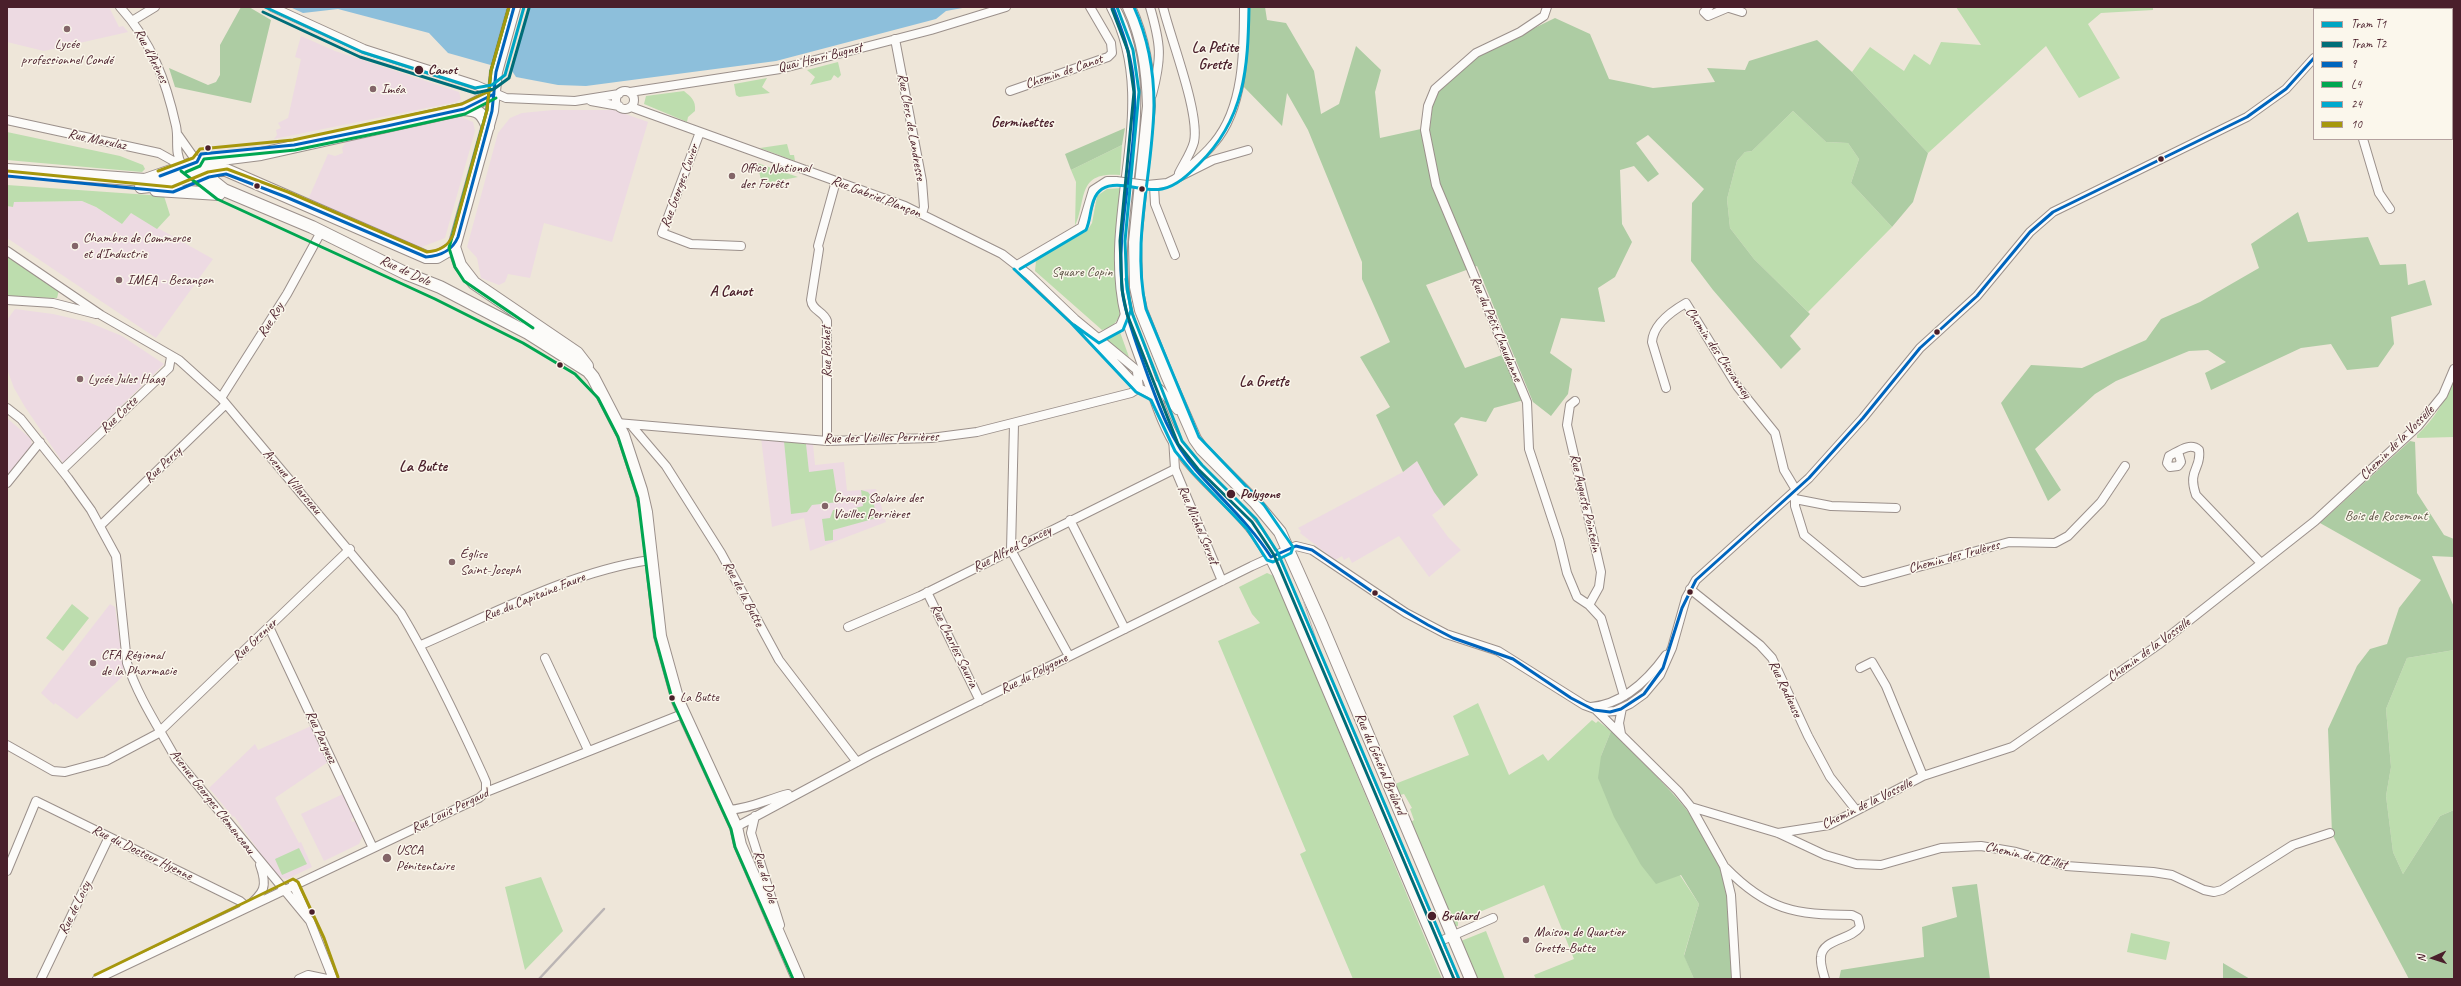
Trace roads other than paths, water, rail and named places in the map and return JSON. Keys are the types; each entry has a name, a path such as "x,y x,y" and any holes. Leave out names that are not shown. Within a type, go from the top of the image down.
{"main road":[{"path":"514,7 496,72 488,127 454,247 460,266 474,283 577,353 588,370"},
{"name":"Rue du Général Brûlard","path":"1113,7 1128,39 1135,78 1135,107 1121,261 1126,310 1155,396 1173,438 1197,470 1251,526 1271,557 1451,979"},
{"path":"1129,7 1142,40 1146,64 1149,106 1135,242 1135,273 1141,310 1195,439"},
{"path":"135,187 168,184 199,169 464,109 494,94"},
{"path":"464,109 476,110 481,113 488,127"},
{"path":"7,170 138,180 156,177 184,167"},
{"name":"Rue de Dole","path":"184,167 199,169 224,190 319,235 525,339 573,367 589,380 602,395"},
{"path":"199,169 231,171 426,257 437,257 454,247"},
{"name":"Rue de Dole","path":"199,169 219,194 440,287 528,333 588,370 617,423 635,468 643,497 660,636 678,701 685,713 736,827 740,845 798,979"},
{"path":"7,176 135,187 173,192 219,194"},
{"name":"Rue du Général Brûlard","path":"1195,439 1202,449 1268,517 1280,532 1471,979"}],"street":[{"name":"Rue d'Arènes","path":"120,7 132,21 158,64 168,91 178,134 177,156 184,167"},
{"path":"132,21 155,7"},
{"path":"272,7 364,50 476,85 506,98 540,101 587,100 619,94 624,91 630,92 634,99 631,107 625,109 619,106 587,100"},
{"name":"Quai Henri Bugnet","path":"630,92 780,68 956,23 1006,7"},
{"name":"Chemin de Canot","path":"1010,91 1108,57 1112,53 1111,43 1090,7"},
{"path":"1149,106 1160,55 1158,34 1150,7"},
{"path":"1163,7 1191,106 1195,128 1194,143 1175,179"},
{"path":"1175,179 1215,142 1227,122 1238,90 1244,38 1244,7"},
{"name":"Rue du Petit Chaudanne","path":"1547,7 1544,16 1520,32 1476,53 1435,89 1428,106 1425,130 1436,185 1527,402 1529,449 1559,540 1567,573 1577,597 1589,605 1601,618 1624,696"},
{"path":"1709,7 1704,12 1708,16 1726,7 1742,12"},
{"name":"Rue Clerc de Landresse","path":"895,39 922,181 924,207 922,214"},
{"path":"1592,708 1609,712 1622,708 1650,688 1664,668 1672,648 1690,589 1696,580 1794,495 1860,421 1920,348 1977,296 2030,232 2053,212 2248,117 2286,89 2313,59"},
{"path":"619,94 617,99 619,106"},
{"name":"Rue Gabriel Plançon","path":"631,107 836,181 922,214 1002,254 1017,265 1075,319 1139,388 1155,396"},
{"name":"Rue Marulaz","path":"7,120 158,153 184,167"},
{"name":"Rue Georges Cuvier","path":"700,132 662,233 691,244 740,246"},
{"name":"Rue d'Arènes","path":"178,134 199,169"},
{"path":"2363,140 2379,192 2390,209"},
{"path":"1017,265 1082,227 1093,190 1107,181 1150,185 1175,179 1213,160 1248,150"},
{"name":"Rue Pochet","path":"827,441 827,321 812,304 819,250 818,246 836,181"},
{"path":"1150,185 1155,204 1175,255"},
{"name":"Rue Roy","path":"224,401 319,235"},
{"name":"Avenue Villarceau","path":"7,251 101,315 171,357 179,360 224,401 350,549 401,613 421,645 483,775 486,782 486,792"},
{"path":"7,300 53,303 101,315"},
{"name":"Chemin des Chevanney","path":"1666,388 1652,342 1653,336 1664,318 1686,303 1737,386 1775,432 1784,470 1794,495"},
{"path":"1101,348 1100,338 1120,326 1126,310"},
{"name":"Rue Gabriel Plançon","path":"1075,319 1100,338 1173,402 1195,439"},
{"name":"Rue Coste","path":"62,470 169,368 171,357"},
{"name":"Chemin de la Vosselle","path":"1778,833 1829,825 1923,776 2012,747 2158,645 2315,521 2410,434 2443,395 2454,369"},
{"path":"1137,372 1139,388"},
{"name":"Rue des Vieilles Perrières","path":"617,423 827,441 931,438 977,432 1014,424 1129,394 1139,388"},
{"name":"Rue Percy","path":"100,526 224,401"},
{"name":"Rue Auguste Pointelin","path":"1575,401 1570,405 1567,425 1600,572 1599,587 1589,605"},
{"name":"Avenue Georges Clemenceau","path":"7,408 21,419 62,470 100,526 116,556 127,663 132,677 160,731 176,759 282,890 310,921 333,979"},
{"path":"1014,424 1011,550 1069,656"},
{"name":"Rue de la Butte","path":"631,425 666,466 721,553 779,660 857,762"},
{"name":"Rue Michel Servet","path":"1173,438 1175,469 1222,581"},
{"path":"7,483 40,442"},
{"path":"2178,452 2189,446 2195,446 2199,450 2200,457 2193,472 2193,484 2196,495 2261,563"},
{"name":"Chemin des Trulères","path":"1794,495 1795,506 1804,535 1861,582 1864,582 2009,542 2055,543 2068,536 2101,502 2125,466"},
{"name":"Rue Alfred Sancey","path":"848,627 927,592 1175,469"},
{"path":"1794,495 1831,506 1896,508"},
{"path":"1070,520 1125,629"},
{"path":"1288,549 1298,546 1312,550 1406,613 1446,634 1498,651 1592,708 1620,734 1678,791 1691,807 1724,866 1731,895 1736,979"},
{"name":"Rue Grenier","path":"7,745 58,772 85,768 106,761 160,731 350,549"},
{"name":"Rue du Polygone","path":"736,827 797,792 1069,656 1288,549"},
{"name":"Rue du Capitaine Faure","path":"421,645 551,589 600,570 650,560"},
{"name":"Rue Radieuse","path":"1690,589 1760,645 1772,658 1811,743 1830,777 1856,810"},
{"name":"Rue Charles Sauria","path":"927,592 980,701"},
{"name":"Rue Parguez","path":"269,627 373,848"},
{"path":"1592,708 1610,703 1624,696 1642,683 1672,648"},
{"path":"545,658 588,750"},
{"path":"1860,668 1872,662 1886,686 1923,776"},
{"path":"1620,734 1619,723 1622,708"},
{"name":"Rue Louis Pergaud","path":"97,979 293,884 479,798 486,792 588,750 685,713"},
{"name":"Rue du Polygone","path":"728,810 745,809 766,799 797,792"},
{"name":"Rue du Docteur Hyenne","path":"7,871 36,802 240,901 247,907"},
{"name":"Chemin de l'Œillet","path":"1691,807 1778,833 1825,855 1856,864 1881,866 1941,848 1981,846 2016,852 2066,866 2153,872 2172,876 2204,890 2214,892 2222,890 2293,845 2330,833"},
{"name":"Rue de Dole","path":"755,816 751,832 790,960"},
{"name":"Rue de Loisy","path":"41,979 109,837"},
{"path":"247,907 259,897 264,882 257,859"},
{"path":"1724,866 1755,895 1794,912 1810,915 1852,915 1858,918 1860,927 1856,934 1827,946 1823,951 1820,959 1824,979"},
{"path":"293,884 310,921"},
{"path":"1436,943 1492,918"},
{"path":"300,979 308,975 327,979"}],"water":[{"path":"290,7 968,7 946,11 936,19 776,61 586,86 558,85 516,77 512,71 448,53 429,33 338,9 303,13"}],"tram line":[{"name":"T1","path":"265,7 362,52 475,88 492,85 505,75 524,7"},
{"name":"T1","path":"1117,7 1133,50 1139,92 1125,241 1127,289 1132,313 1182,441 1202,465 1256,519 1278,553 1459,979"},
{"name":"T2","path":"263,12 360,57 475,93 494,89 509,78 529,8"},
{"name":"T2","path":"1112,9 1128,51 1134,92 1120,241 1122,290 1127,314 1178,444 1198,469 1252,522 1274,555 1454,979"},
{"path":"1303,600 1316,639"}],"railway":[{"path":"539,979 604,909"}],"place":[{"name":"Lycée professionnel Condé","path":"67,29"},
{"name":"Canot","path":"419,70"},
{"name":"Iméa","path":"373,89"},
{"name":"Office National des Forêts","path":"732,176"},
{"name":"Chambre de Commerce et d'Industrie","path":"75,246"},
{"name":"IMEA - Besançon","path":"119,280"},
{"name":"Lycée Jules Haag","path":"80,379"},
{"name":"Polygone","path":"1231,494"},
{"name":"Groupe Scolaire des Vieilles Perrières","path":"825,506"},
{"name":"Église Saint-Joseph","path":"452,562"},
{"name":"CFA Régional de la Pharmacie","path":"93,663"},
{"name":"La Butte","path":"672,698"},
{"name":"USCA Pénitentaire","path":"387,858"},
{"name":"Brûlard","path":"1432,916"},
{"name":"Maison de Quartier Grette-Butte","path":"1526,940"}],"district":[{"name":"La Petite Grette","path":"1215,56"},
{"name":"Germinettes","path":"1022,123"},
{"name":"A Canot","path":"731,292"},
{"name":"La Grette","path":"1264,382"},
{"name":"La Butte","path":"423,467"}],"park label":[{"name":"Square Copin","path":"1082,272"},
{"name":"Bois de Rosemont","path":"2386,516"}]}
